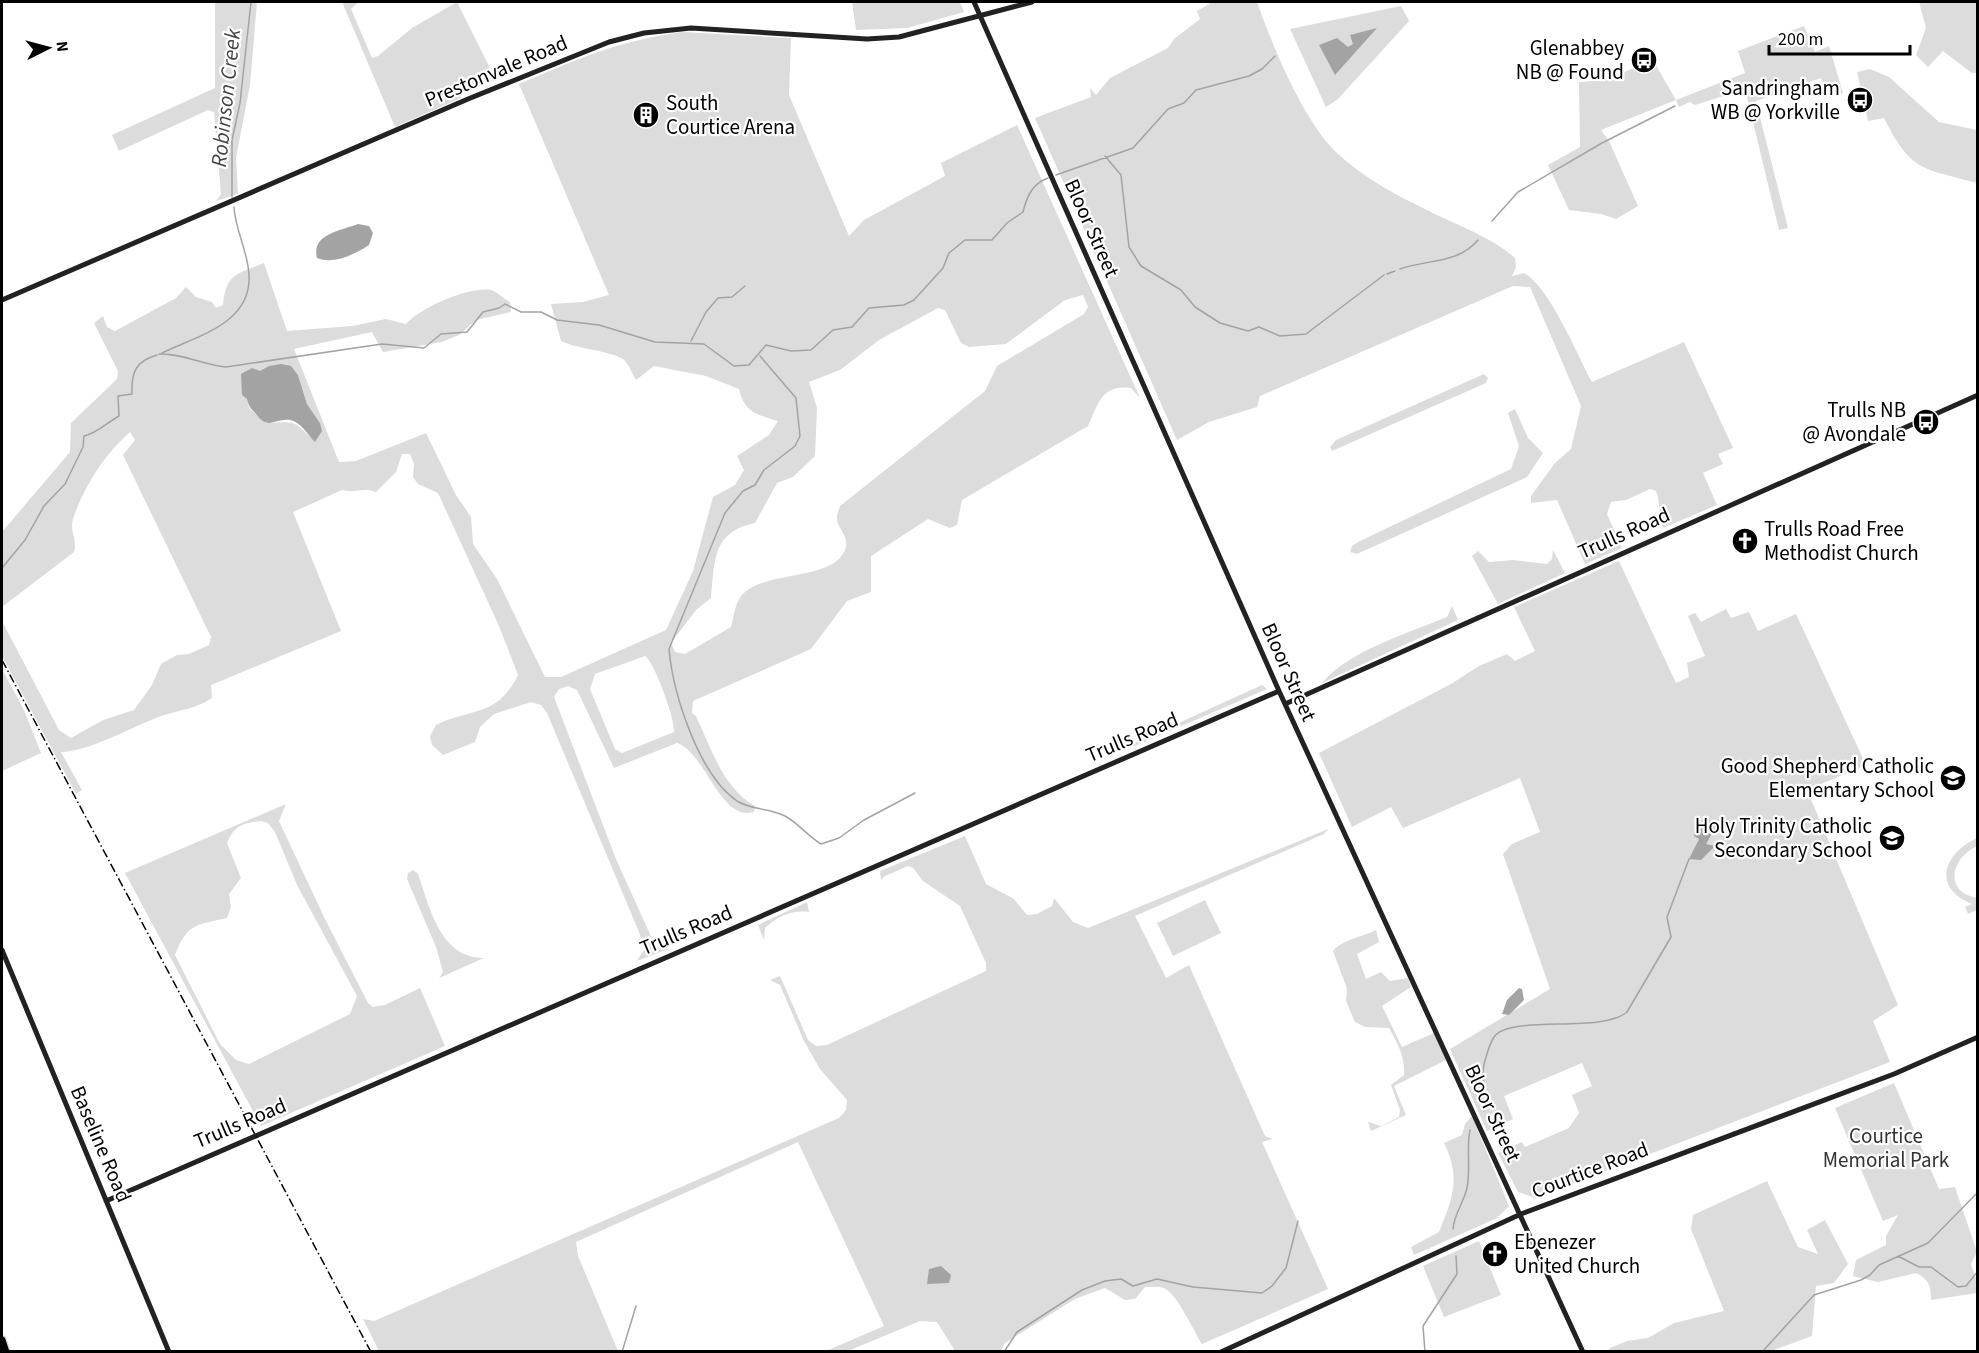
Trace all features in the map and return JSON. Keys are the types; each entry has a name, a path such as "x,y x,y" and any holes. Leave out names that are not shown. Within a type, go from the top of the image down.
{"highway":[{"path":"2,1342 5,1352"}],"street":[{"name":"Bloor Street","path":"974,2 1279,691 1583,1352"},
{"name":"Prestonvale Road","path":"2,300 468,99 609,42 644,33 690,28 888,38 922,33 1032,2"},
{"name":"Trulls Road","path":"1285,704 1977,395"},
{"name":"Trulls Road","path":"106,1201 1279,691"},
{"name":"Baseline Road","path":"2,950 169,1352"},
{"name":"Courtice Road","path":"1221,1352 1521,1214 1894,1074 1977,1037"}],"green space":[{"path":"215,2 257,2 250,85 236,158 238,194 216,201 221,194 214,112 208,110 119,151 112,135 215,88"},
{"path":"342,2 358,2 351,9 372,58 378,56 412,28 457,2 496,80 460,93 461,98 395,127"},
{"path":"852,2 960,2 964,12 907,28 856,30"},
{"path":"1209,2 1257,2 1290,82 1325,140 1347,162 1378,184 1482,236 1515,258 1516,267 1512,276 1524,273 1534,280 1553,306 1592,382 1684,342 1733,448 1718,454 1723,464 1703,473 1717,505 1663,528 1656,491 1650,489 1626,500 1611,502 1607,514 1622,548 1585,564 1557,500 1531,503 1531,496 1555,463 1571,449 1581,406 1530,287 1513,286 1260,396 1257,407 1209,422 1177,440 1035,118 1091,97 1090,88 1096,95 1110,78 1168,48 1174,39 1200,19 1197,11"},
{"path":"1919,2 1977,2 1977,73 1972,73 1943,51 1928,67 1916,55 1926,28"},
{"path":"1401,6 1409,21 1338,99 1326,107 1290,29"},
{"path":"1804,26 1815,52 1829,46 1843,93 1829,98 1821,78 1756,101 1788,228 1779,230 1745,89 1695,105 1690,102 1679,107 1676,100 1745,73 1738,51"},
{"path":"682,32 791,38 789,95 849,236 864,220 945,176 941,163 1017,125 1140,398 1131,388 1113,389 1102,398 1088,426 962,500 957,525 950,528 928,519 871,556 871,592 847,601 811,649 693,701 692,713 696,716 719,766 734,789 755,806 754,812 742,812 732,807 722,797 696,759 687,749 677,743 614,768 577,690 568,686 559,689 554,697 616,859 654,943 661,949 668,949 637,961 644,950 639,932 547,713 541,705 531,702 494,714 480,727 475,742 443,755 432,745 430,736 436,725 492,705 510,689 518,675 499,626 438,493 418,484 413,477 414,464 410,454 402,454 396,472 376,492 342,490 293,512 341,631 211,685 212,698 200,705 161,716 84,748 61,752 82,790 76,794 2,656 2,621 59,730 71,738 103,720 134,710 152,685 161,664 177,655 189,654 209,645 211,637 123,455 135,440 130,432 103,461 83,495 72,523 74,552 2,607 2,532 70,452 71,423 117,379 118,371 94,323 103,316 107,327 115,331 176,298 186,287 196,297 212,302 216,308 223,305 227,286 234,276 264,263 287,331 352,326 386,319 406,324 433,305 470,291 491,290 510,302 511,312 476,320 459,335 442,342 383,352 372,332 294,349 339,462 356,461 426,433 456,495 471,517 473,544 497,579 545,677 561,677 666,630 693,571 713,497 735,485 744,470 737,456 769,435 778,421 748,408 739,389 706,376 654,366 636,380 623,359 561,341 551,304 583,302 609,295 519,84 598,52","holes":["1083,295 1088,307 1084,314 997,366 985,391 840,506 837,520 846,545 838,560 826,567 765,582 752,588 739,599 731,627 685,654 675,652 671,643 696,610 711,598 715,560 723,541 741,527 755,523 777,483 793,477 815,456 817,408 809,382 840,370 879,340 938,308 945,310 961,343 969,347 1006,344 1065,300","298,375 307,404 320,423 316,441 294,424 266,423 249,408 247,399","645,656 654,668 664,692 672,716 674,732 622,753 615,749 590,689 595,674"]},
{"path":"1653,60 1676,100 1601,130 1609,141 1638,206 1616,219 1601,214 1569,210 1548,165 1580,147 1579,82 1605,80"},
{"path":"1870,69 1889,77 1939,122 1977,130 1977,183 1920,165 1902,149 1884,118 1868,121 1857,72"},
{"path":"1484,374 1488,378 1486,383 1332,451 1330,447 1336,440"},
{"path":"1515,409 1528,438 1543,453 1527,477 1357,554 1350,552 1352,546 1360,541 1511,469 1519,446 1508,413"},
{"path":"1553,550 1565,573 1498,604 1472,556 1478,551 1489,562 1514,560 1547,564 1552,559"},
{"path":"1619,561 1676,683 1689,677 1687,663 1705,656 1688,616 1695,613 1701,622 1726,609 1731,618 1749,612 1758,631 1796,614 1866,765 1807,790 1898,1005 1873,1021 1890,1062 1535,1198 1518,1192 1498,1153 1522,1142 1525,1147 1569,1128 1579,1113 1572,1095 1592,1086 1582,1063 1504,1096 1513,1119 1487,1131 1450,1049 1550,989 1503,854 1512,844 1540,832 1520,778 1403,828 1391,807 1352,827 1319,753 1451,684 1479,666 1507,654 1515,661 1535,651 1514,607"},
{"path":"1452,606 1458,620 1322,683 1347,661 1363,652 1447,617"},
{"path":"2,669 24,710 41,753 2,771"},
{"path":"1262,685 1267,689 1133,747 1143,732 1161,731"},
{"path":"286,804 279,821 368,1003 373,1007 385,1005 420,988 445,1046 261,1126 125,873","holes":["261,821 268,823 275,832 297,885 357,996 350,1014 249,1064 236,1060 220,1044 175,955 184,937 194,927 227,918 231,907 229,894 241,878 227,843 233,833 240,826 249,823"]},
{"path":"1328,829 1324,834 1135,916 1166,978 1189,965 1265,1136 1273,1139 1262,1142 1328,1289 1202,1344 1185,1313 1169,1292 1160,1287 1145,1287 1135,1299 1125,1300 1105,1288 1075,1299 1005,1343 1001,1350 955,1351 937,1322 920,1321 848,1351 826,1351 884,1326 798,1142 576,1242 578,1256 618,1351 379,1351 363,1319 374,1321 839,1118 846,1110 847,1100 820,1069 804,1041 780,985 770,980 780,976 808,1040 816,1046 827,1045 986,971 986,963 960,906 923,881 913,868 908,866 881,880 880,871 965,836 986,884 1014,899 1027,915 1037,914 1052,906 1054,898 1073,922 1088,928"},
{"path":"1977,838 1977,846 1961,858 1954,874 1959,889 1966,895 1977,898 1977,910 1968,914 1965,907 1972,904 1959,897 1951,889 1947,880 1947,871 1950,861 1957,852"},
{"path":"413,870 418,874 433,916 447,940 457,950 469,956 484,958 439,978 443,972 436,947 407,879 408,873"},
{"path":"1205,900 1221,933 1173,956 1157,923"},
{"path":"807,902 809,912 791,913 775,920 765,928 764,940 758,925"},
{"path":"1376,930 1379,942 1357,954 1366,979 1381,972 1390,981 1408,978 1411,987 1382,1006 1402,1047 1434,1033 1446,1060 1394,1086 1406,1115 1371,1131 1368,1122 1381,1126 1399,1117 1400,1110 1391,1085 1404,1075 1402,1056 1389,1028 1365,1027 1355,1022 1346,1001 1347,989 1333,951 1348,941"},
{"name":"Courtice Memorial Park","path":"1894,1083 1939,1189 1955,1187 1977,1252 1971,1264 1977,1282 1977,1293 1931,1300 1928,1284 1916,1273 1878,1282 1853,1276 1856,1260 1886,1245 1886,1236 1898,1215 1883,1221 1835,1108"},
{"path":"1472,1116 1509,1206 1497,1218 1414,1255 1411,1247 1439,1232 1451,1198 1454,1177 1444,1143 1462,1135 1465,1124"},
{"path":"1767,1181 1798,1247 1818,1254 1807,1230 1825,1220 1848,1264 1834,1283 1816,1286 1812,1336 1771,1351 1609,1351 1610,1348 1627,1341 1648,1338 1674,1323 1724,1311 1691,1229 1693,1215"},
{"path":"1479,1241 1501,1295 1444,1317 1423,1266"}],"shaded area":[{"path":"1377,28 1335,75 1319,45 1337,38 1348,47 1353,44 1350,35"},
{"path":"358,224 369,226 373,233 369,245 351,255 337,259 317,258 316,250 323,239"},
{"path":"281,364 291,366 298,375 307,404 320,423 322,431 315,442 294,421 264,422 251,409 247,399 242,395 241,374 252,368 260,371 269,366"},
{"path":"1707,817 1715,828 1706,844 1715,846 1701,860 1689,859 1699,839 1694,836 1696,827"},
{"path":"1519,988 1522,989 1524,1000 1509,1015 1502,1014 1507,1000"},
{"path":"941,1266 951,1275 949,1283 927,1284 929,1269"}],"waterway":[{"name":"Robinson Creek","path":"232,197 232,140 240,103 251,2"},
{"path":"1056,175 1133,148 1168,109 1184,103 1196,90 1249,76 1262,69 1275,56"},
{"path":"1492,221 1518,192 1602,143 1675,106"},
{"path":"1105,156 1121,175 1129,247 1141,266 1181,290 1195,307 1220,323 1248,331 1259,327 1280,336 1306,334 1384,275"},
{"path":"159,354 176,355 226,367 382,344 424,348 441,334 467,332 483,312 505,304 521,312 541,312 557,320 599,325 655,342 704,344 734,366 749,365 766,345 791,351 811,350 833,330 852,327 869,308 904,305 914,300 943,268 949,253 965,240 992,240 1007,223 1023,212 1031,191 1048,178"},
{"name":"Robinson Creek","path":"162,353 205,334 232,317 248,292 249,275 234,207"},
{"path":"1400,269 1452,257 1470,248 1478,240"},
{"path":"1387,274 1395,271"},
{"path":"691,341 706,312 718,298 732,297 745,286"},
{"name":"Robinson Creek","path":"2,568 25,540 44,506 65,484 83,447 84,436 119,416 118,396 132,394 136,368 150,357 157,355"},
{"path":"760,356 796,398 800,436 795,446 764,470 755,485 743,491 725,513 669,649 671,667 682,709 699,753 723,789 742,804 785,816 821,844 839,838 864,820 915,793"},
{"path":"1484,1111 1486,1107 1483,1076 1485,1062 1494,1037 1503,1030 1517,1026 1597,1022 1627,1012 1671,937 1667,917 1689,859"},
{"path":"1453,1229 1467,1188 1470,1130"},
{"path":"1762,1352 1814,1295 1861,1280 1870,1275 1879,1265 1928,1243 1978,1192"},
{"path":"1004,1352 1017,1332 1082,1290 1105,1281 1121,1279 1133,1286 1157,1279 1193,1287 1262,1293 1272,1286 1286,1268 1298,1221"},
{"path":"1425,1352 1423,1326 1457,1274 1456,1256"},
{"path":"1898,1256 1919,1267 1931,1267 1958,1287 1966,1286 1978,1271"},
{"path":"622,1352 636,1306"}],"railway":[{"path":"2,660 371,1352"}],"place":[{"name":"Glenabbey NB @ Found","path":"1644,60"},
{"name":"Sandringham WB @ Yorkville","path":"1860,100"},
{"name":"South Courtice Arena","path":"646,115"},
{"name":"Trulls NB @ Avondale","path":"1926,422"},
{"name":"Trulls Road Free Methodist Church","path":"1745,541"},
{"name":"Good Shepherd Catholic Elementary School","path":"1953,778"},
{"name":"Holy Trinity Catholic Secondary School","path":"1892,838"},
{"name":"Ebenezer United Church","path":"1495,1254"}]}
